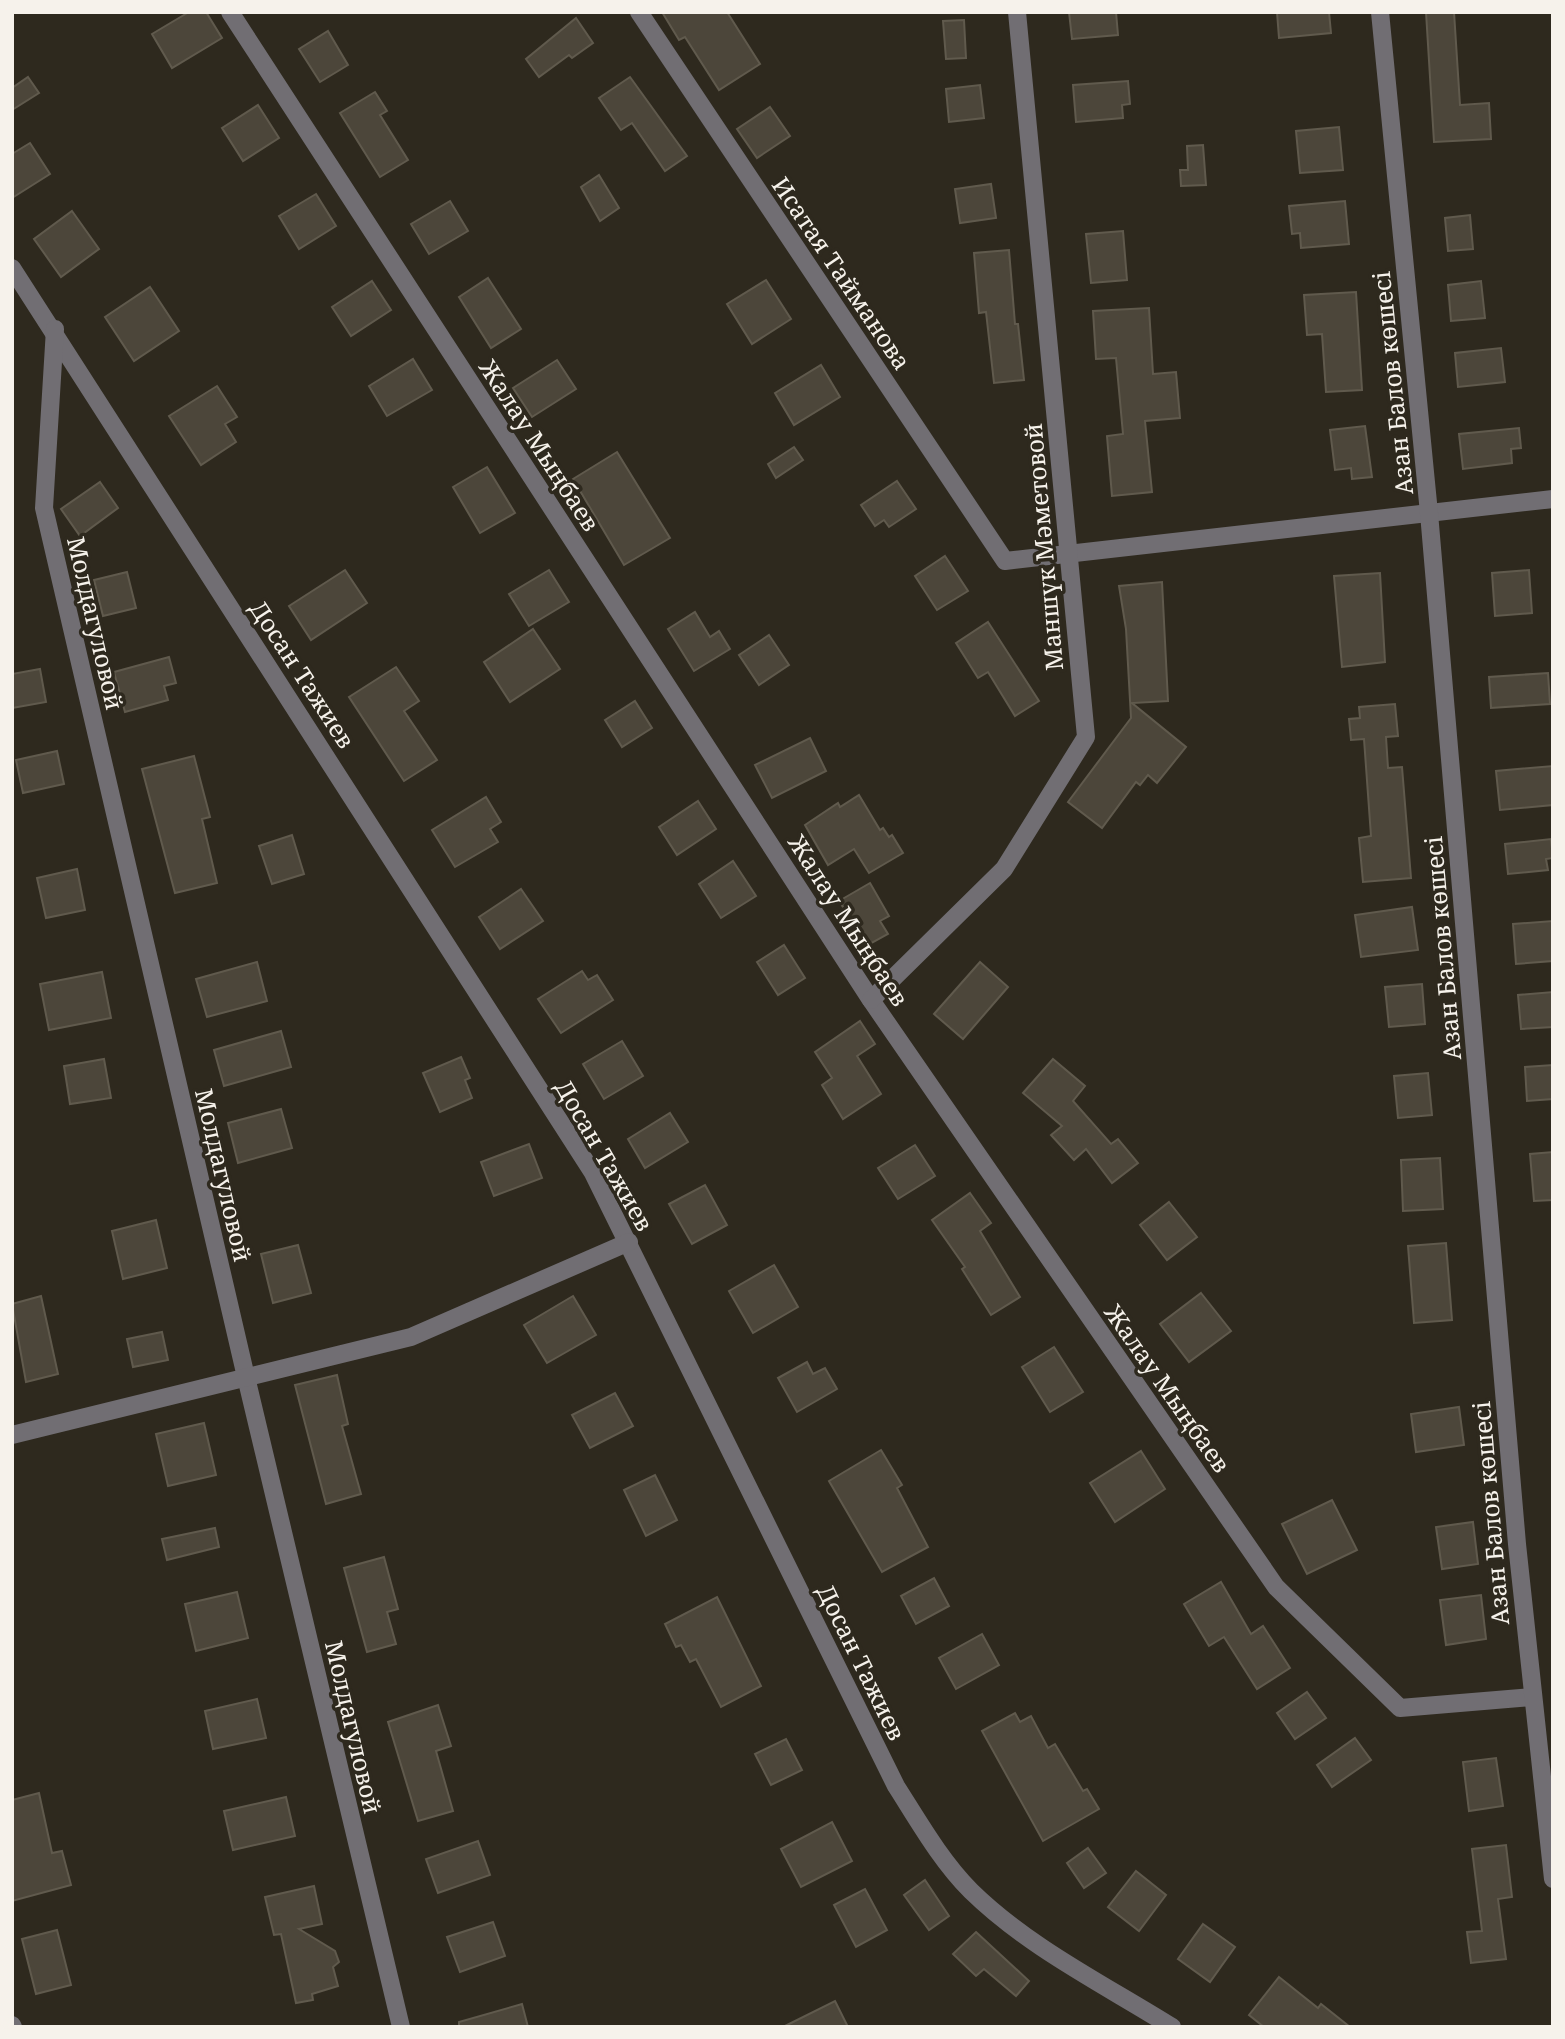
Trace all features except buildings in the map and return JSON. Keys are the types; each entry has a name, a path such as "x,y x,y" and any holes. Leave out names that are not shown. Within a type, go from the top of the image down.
{"street":[{"name":"Жалау Мыңбаев","path":"230,12 871,1000 1276,1587 1400,1708 1533,1697"},
{"name":"Исатая Тайманова","path":"639,12 1005,561 1069,553"},
{"name":"Маншүк Мәметовой","path":"871,1000 1004,869 1086,737 1017,12"},
{"name":"Азан Балов көшесі","path":"1380,12 1429,513 1513,1502 1553,1879"},
{"name":"Досан Тажиев","path":"12,268 55,329 593,1173 896,1786 941,1856 972,1891 1023,1934 1172,2027"},
{"name":"Молдагуловой","path":"55,329 44,508 246,1377 401,2027"},
{"path":"1069,553 1553,499"},
{"path":"12,1435 411,1337 629,1242"}]}
